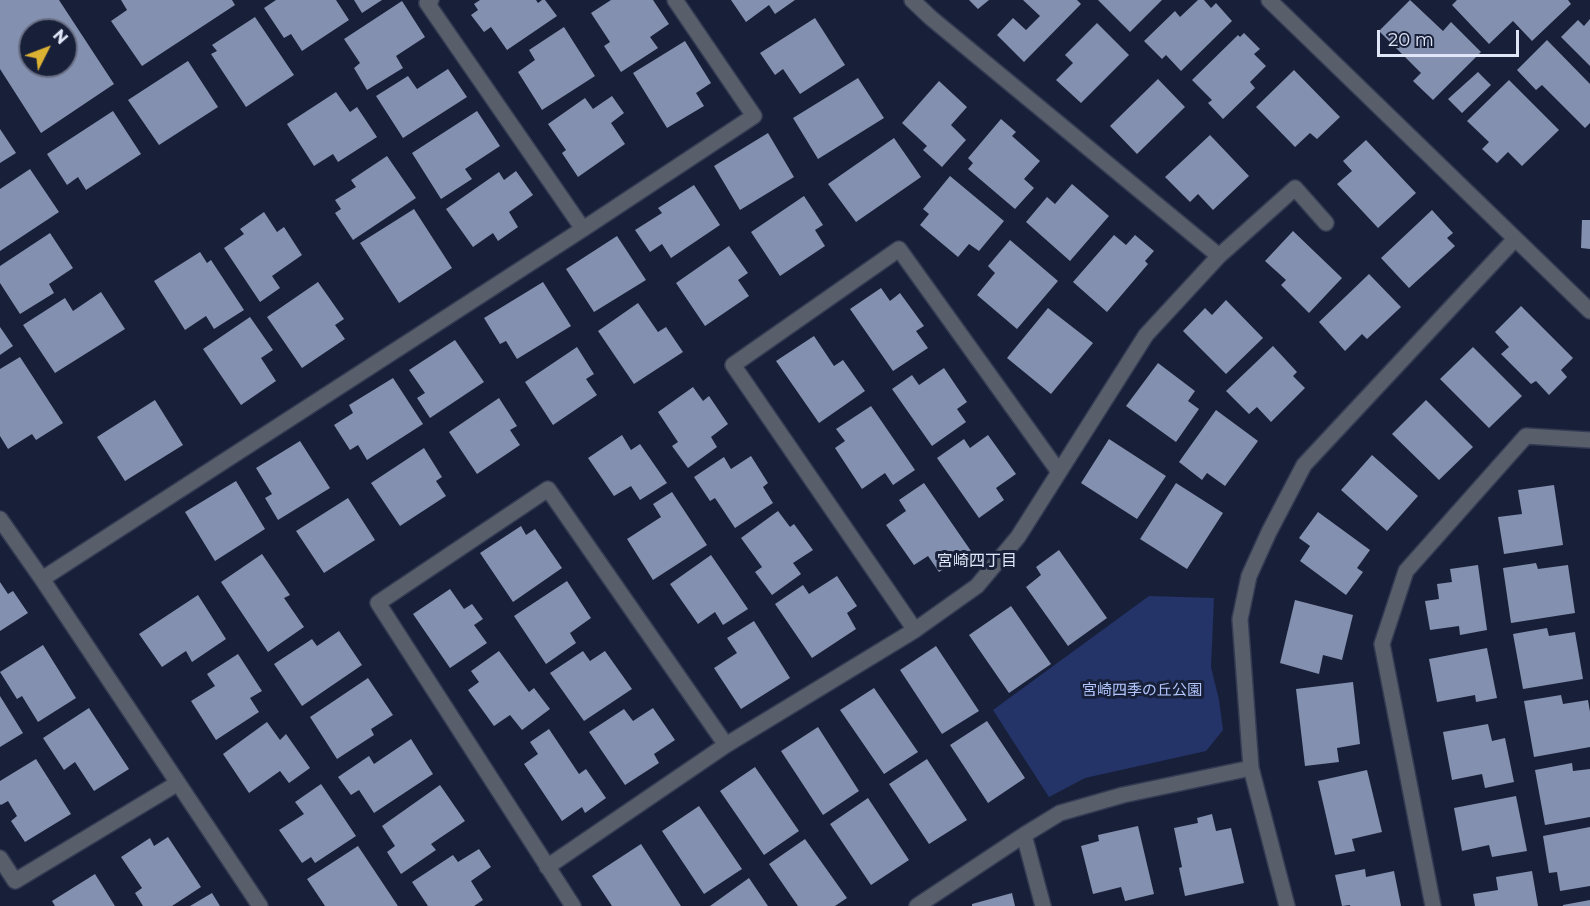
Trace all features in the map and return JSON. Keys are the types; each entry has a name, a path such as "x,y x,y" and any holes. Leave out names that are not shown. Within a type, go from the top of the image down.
{"street":[{"path":"431,0 427,3 583,229"},
{"path":"42,579 754,116 675,0"},
{"path":"912,0 1219,256"},
{"path":"1269,0 1590,311"},
{"path":"548,867 726,745 915,630 977,586 1018,537 1146,335 1219,256 1295,188 1326,223"},
{"path":"1287,906 1251,768 1240,619 1249,576 1304,465 1515,239"},
{"path":"915,630 733,365 899,249 1059,471"},
{"path":"1433,906 1382,644 1406,571 1526,436 1590,440"},
{"path":"573,906 378,603 548,489 726,745"},
{"path":"0,519 260,906"},
{"path":"918,906 1060,813 1123,795 1251,768"},
{"path":"0,858 15,881 178,783"},
{"path":"1024,835 1043,906"}],"green space":[{"name":"宮崎四季の丘公園","path":"1149,596 1214,598 1211,667 1223,730 1206,751 1085,778 1049,797 993,710"}],"building":[{"path":"0,0 59,0 71,18 18,18 18,78 78,78 78,29 114,84 41,133 0,69"},
{"path":"121,0 232,0 235,5 142,66 111,21 127,10"},
{"path":"276,0 336,0 349,20 302,51 291,34 284,38 264,8"},
{"path":"354,0 382,0 362,13"},
{"path":"480,0 536,0 538,3 545,0 557,16 507,50 491,27 484,32 471,15 478,10 474,4"},
{"path":"611,0 653,0 669,24 650,37 658,48 621,72 604,46 610,42 591,13"},
{"path":"731,0 795,0 775,14 769,5 746,22"},
{"path":"969,0 989,0 978,9"},
{"path":"1023,0 1077,0 1081,4 1024,62 997,35 1013,18 1026,30 1040,16"},
{"path":"1098,0 1162,0 1130,32"},
{"path":"1198,0 1204,0 1211,8 1216,3 1232,21 1181,71 1166,55 1162,59 1144,41 1175,11 1180,17"},
{"path":"1410,0 1443,31 1451,22 1481,52 1433,100 1413,81 1421,73 1379,31"},
{"path":"1457,0 1568,0 1571,4 1532,41 1513,21 1489,44 1452,5"},
{"path":"402,1 425,37 396,56 403,68 367,90 354,68 360,63 344,39"},
{"path":"255,17 294,75 246,107 211,54 217,51 212,45"},
{"path":"815,18 845,65 800,94 783,69 775,75 760,53"},
{"path":"1590,19 1590,66 1561,37 1578,20 1584,26"},
{"path":"1097,23 1129,55 1081,103 1056,80 1073,63 1065,55"},
{"path":"564,27 595,76 542,110 518,72 535,60 529,50"},
{"path":"1244,33 1260,49 1254,54 1266,66 1250,82 1255,88 1223,119 1208,103 1212,100 1192,80 1238,35 1240,37"},
{"path":"1547,40 1590,84 1590,123 1585,128 1542,85 1536,90 1517,70"},
{"path":"685,41 711,83 696,93 704,106 667,128 633,73"},
{"path":"188,61 218,107 159,145 128,100"},
{"path":"448,69 467,97 403,138 376,96 408,76 417,89"},
{"path":"1294,70 1340,117 1317,139 1310,133 1295,147 1256,107"},
{"path":"1478,72 1491,85 1462,113 1448,99"},
{"path":"858,78 884,118 818,159 793,118"},
{"path":"1158,79 1185,107 1137,154 1110,126"},
{"path":"1509,80 1559,130 1522,166 1508,152 1497,163 1482,149 1489,142 1467,121"},
{"path":"939,81 967,107 951,125 966,140 942,167 923,150 927,146 902,123"},
{"path":"336,92 350,112 357,107 377,137 338,162 333,154 314,166 287,124"},
{"path":"612,96 624,113 611,123 625,144 578,177 562,153 566,150 548,124 585,98 593,109"},
{"path":"113,111 141,154 86,190 78,177 67,185 47,154"},
{"path":"477,111 500,146 465,169 472,179 441,199 412,153"},
{"path":"1001,119 1016,132 1012,136 1040,161 1024,179 1034,188 1015,209 968,169 973,163 968,158"},
{"path":"0,129 16,153 0,163"},
{"path":"768,133 794,177 740,210 714,166"},
{"path":"1210,135 1249,176 1213,210 1198,194 1190,202 1165,177"},
{"path":"894,138 921,177 856,222 828,184"},
{"path":"1366,140 1416,193 1378,228 1337,184 1352,171 1343,161"},
{"path":"387,156 416,198 353,240 335,213 341,209 335,200 356,187 351,180"},
{"path":"30,169 59,212 0,251 0,189"},
{"path":"516,171 533,195 509,212 518,227 498,241 493,233 473,247 446,209 499,172 504,180"},
{"path":"950,176 1004,221 979,251 969,244 958,257 920,225 929,214 923,209"},
{"path":"1072,184 1109,216 1070,261 1026,222 1047,197 1055,204"},
{"path":"694,185 720,225 671,258 662,244 650,252 635,230 662,213 658,208"},
{"path":"804,196 823,225 815,230 825,246 780,276 751,232"},
{"path":"414,209 452,268 399,303 360,243"},
{"path":"1432,210 1453,233 1447,238 1455,246 1409,288 1381,258"},
{"path":"264,212 277,232 284,227 302,255 272,276 280,288 260,302 224,248 244,234 240,229"},
{"path":"1582,220 1590,220 1590,249 1581,248"},
{"path":"1293,231 1342,278 1309,313 1281,285 1286,280 1265,261"},
{"path":"50,233 73,268 49,284 54,293 20,314 0,283 0,266"},
{"path":"1114,235 1126,245 1135,235 1154,251 1145,261 1148,264 1107,312 1073,282"},
{"path":"617,236 646,280 594,312 566,269"},
{"path":"1010,240 1058,281 1017,329 977,295 995,273 988,266"},
{"path":"729,246 748,273 738,280 749,296 705,326 676,283"},
{"path":"200,252 207,263 211,260 244,310 214,329 206,316 185,330 154,281"},
{"path":"1369,274 1401,307 1367,339 1362,334 1345,351 1319,322"},
{"path":"318,282 344,319 335,325 345,339 302,368 267,317"},
{"path":"543,282 571,326 517,359 506,341 500,344 484,318"},
{"path":"881,288 890,301 900,293 924,326 916,331 928,348 893,371 850,309"},
{"path":"101,292 125,329 55,373 23,325 65,298 73,311"},
{"path":"1226,300 1263,338 1226,374 1183,331 1205,308 1212,315"},
{"path":"638,303 658,332 666,327 683,352 634,384 598,331"},
{"path":"1521,306 1573,358 1561,370 1567,377 1549,395 1536,381 1531,384 1501,354 1509,347 1495,332"},
{"path":"1048,308 1093,343 1051,394 1007,358"},
{"path":"250,317 273,350 261,358 276,381 241,405 203,349"},
{"path":"0,327 13,346 0,355"},
{"path":"814,336 834,366 843,360 865,391 819,423 776,361"},
{"path":"455,340 484,382 430,418 417,398 425,393 409,370"},
{"path":"1273,346 1297,372 1293,376 1305,388 1271,422 1257,407 1249,414 1226,391"},
{"path":"577,347 594,374 586,379 597,395 553,425 525,382"},
{"path":"1473,347 1522,396 1489,428 1440,379"},
{"path":"20,357 63,423 36,440 32,434 8,449 0,436 0,369"},
{"path":"1158,363 1195,391 1188,401 1199,409 1176,442 1126,406"},
{"path":"944,368 967,402 957,409 966,422 932,446 892,389 912,375 919,385"},
{"path":"393,378 423,424 367,460 358,445 350,450 334,425 353,413 349,405"},
{"path":"693,387 703,401 709,396 728,424 711,437 717,447 688,468 672,446 678,442 658,412"},
{"path":"499,398 517,426 510,430 520,445 477,474 449,432"},
{"path":"155,400 183,445 125,481 97,437"},
{"path":"1426,400 1473,447 1439,480 1392,434"},
{"path":"871,406 915,470 893,485 885,473 862,489 835,448 845,441 836,429"},
{"path":"1216,410 1258,441 1225,486 1207,473 1202,480 1179,462"},
{"path":"622,435 631,450 640,444 667,483 640,500 631,486 614,496 588,458"},
{"path":"988,435 1016,474 996,488 1004,500 979,518 937,458 964,439 970,448"},
{"path":"1109,439 1166,476 1137,519 1081,483"},
{"path":"300,441 330,488 278,520 265,498 272,494 256,468"},
{"path":"424,448 442,477 436,481 446,496 400,526 371,483"},
{"path":"1372,455 1418,496 1387,531 1341,490"},
{"path":"751,456 768,483 763,487 773,503 735,528 715,498 710,501 694,477 724,457 731,469"},
{"path":"236,481 265,529 215,561 185,512"},
{"path":"924,483 971,551 939,572 928,556 914,565 886,525 906,511 899,500"},
{"path":"1176,483 1223,513 1187,569 1140,539"},
{"path":"1554,485 1563,545 1504,554 1498,517 1522,514 1518,490"},
{"path":"672,492 707,545 653,580 627,539 661,517 653,504"},
{"path":"348,498 375,540 324,573 296,531"},
{"path":"778,511 790,527 794,524 813,550 793,563 801,574 772,595 755,572 762,567 741,538"},
{"path":"1318,512 1370,550 1357,568 1363,572 1346,595 1300,561 1310,546 1299,538"},
{"path":"521,526 526,535 535,529 562,568 513,602 480,553"},
{"path":"1059,550 1107,618 1068,646 1026,587 1041,575 1036,567"},
{"path":"262,554 290,595 284,598 304,627 268,652 221,582"},
{"path":"711,555 748,609 723,625 715,612 698,624 670,584"},
{"path":"1536,563 1538,569 1568,565 1575,613 1511,623 1503,568"},
{"path":"1478,565 1487,630 1460,635 1459,626 1430,630 1425,601 1439,599 1437,584 1452,582 1450,569"},
{"path":"837,576 857,606 847,613 856,629 812,658 775,604 803,585 809,594"},
{"path":"567,581 591,618 570,633 576,643 546,664 514,616"},
{"path":"0,582 8,594 13,591 28,613 0,631"},
{"path":"450,589 464,609 472,604 483,619 474,625 487,643 450,668 413,614"},
{"path":"198,595 226,639 192,662 186,651 162,667 139,634"},
{"path":"1295,600 1353,615 1342,660 1323,655 1319,674 1280,663"},
{"path":"1011,606 1051,664 1009,693 969,635"},
{"path":"754,621 790,678 741,709 714,668 737,653 727,638"},
{"path":"1547,628 1549,636 1575,632 1583,679 1523,689 1513,634"},
{"path":"339,631 362,665 302,706 274,664 312,639 317,646"},
{"path":"43,645 76,698 38,722 22,696 17,699 0,672"},
{"path":"936,646 979,711 942,734 900,670"},
{"path":"1487,648 1497,698 1476,702 1475,695 1437,702 1429,659"},
{"path":"499,651 529,692 534,688 550,709 522,730 510,715 494,726 468,690 479,682 471,671"},
{"path":"583,651 590,661 605,651 632,689 584,721 550,673"},
{"path":"238,654 262,691 250,698 259,712 216,740 191,701 215,686 207,674"},
{"path":"368,678 393,715 371,729 374,735 337,759 310,717"},
{"path":"1353,682 1360,744 1337,748 1339,762 1305,766 1296,689"},
{"path":"874,688 918,752 884,774 840,710"},
{"path":"1561,695 1563,704 1588,700 1590,747 1534,757 1524,701"},
{"path":"0,696 23,733 0,747"},
{"path":"89,708 129,769 94,791 75,762 64,770 43,738"},
{"path":"653,708 675,740 654,754 659,763 625,785 589,732 624,709 633,721"},
{"path":"987,721 1025,778 988,803 950,745"},
{"path":"267,722 280,740 286,734 310,768 289,783 280,771 249,793 223,754"},
{"path":"1488,724 1492,741 1505,738 1514,782 1485,788 1482,774 1452,780 1443,732"},
{"path":"818,727 859,791 823,815 781,751"},
{"path":"549,729 579,774 586,769 606,798 585,813 582,807 562,821 524,764 538,754 530,742"},
{"path":"411,739 433,774 374,813 359,790 351,795 338,777 369,756 374,764"},
{"path":"36,759 71,814 25,842 11,821 17,816 8,801 0,804 0,781"},
{"path":"927,759 967,820 929,844 889,784"},
{"path":"1572,763 1573,771 1590,769 1590,817 1545,825 1535,770"},
{"path":"755,767 799,831 764,855 720,791"},
{"path":"1367,770 1382,832 1352,839 1355,851 1335,855 1318,781"},
{"path":"321,784 356,836 315,863 311,857 302,863 279,830 304,814 295,802"},
{"path":"440,785 465,821 431,844 436,850 401,874 387,852 395,846 382,826"},
{"path":"1516,796 1527,851 1492,857 1489,845 1462,851 1454,808"},
{"path":"868,798 909,860 871,885 830,824"},
{"path":"699,806 742,869 704,894 662,831"},
{"path":"1212,814 1216,831 1231,828 1244,883 1185,896 1174,828 1198,823 1197,818"},
{"path":"1138,826 1154,894 1125,901 1121,887 1093,894 1081,846 1099,841 1098,835"},
{"path":"1590,827 1590,886 1560,891 1557,872 1549,873 1543,836"},
{"path":"168,837 201,887 172,906 143,906 135,893 142,888 121,857 150,838 154,846"},
{"path":"805,839 847,898 835,906 798,906 769,864"},
{"path":"641,844 681,906 612,906 592,876"},
{"path":"358,846 398,906 325,906 307,879"},
{"path":"479,849 491,867 471,881 483,900 474,906 428,906 412,882 453,855 458,862"},
{"path":"1365,869 1366,877 1394,871 1401,906 1342,906 1335,875"},
{"path":"1532,871 1538,906 1475,906 1473,894 1498,890 1496,877"},
{"path":"95,874 115,906 55,906 52,901"},
{"path":"749,878 768,906 710,906"},
{"path":"212,893 220,906 190,906"},
{"path":"1012,893 1015,906 972,906 972,904"},
{"path":"1590,900 1590,906 1563,906 1563,905"}],"district":[{"name":"宮崎四丁目","path":"977,561"}]}
